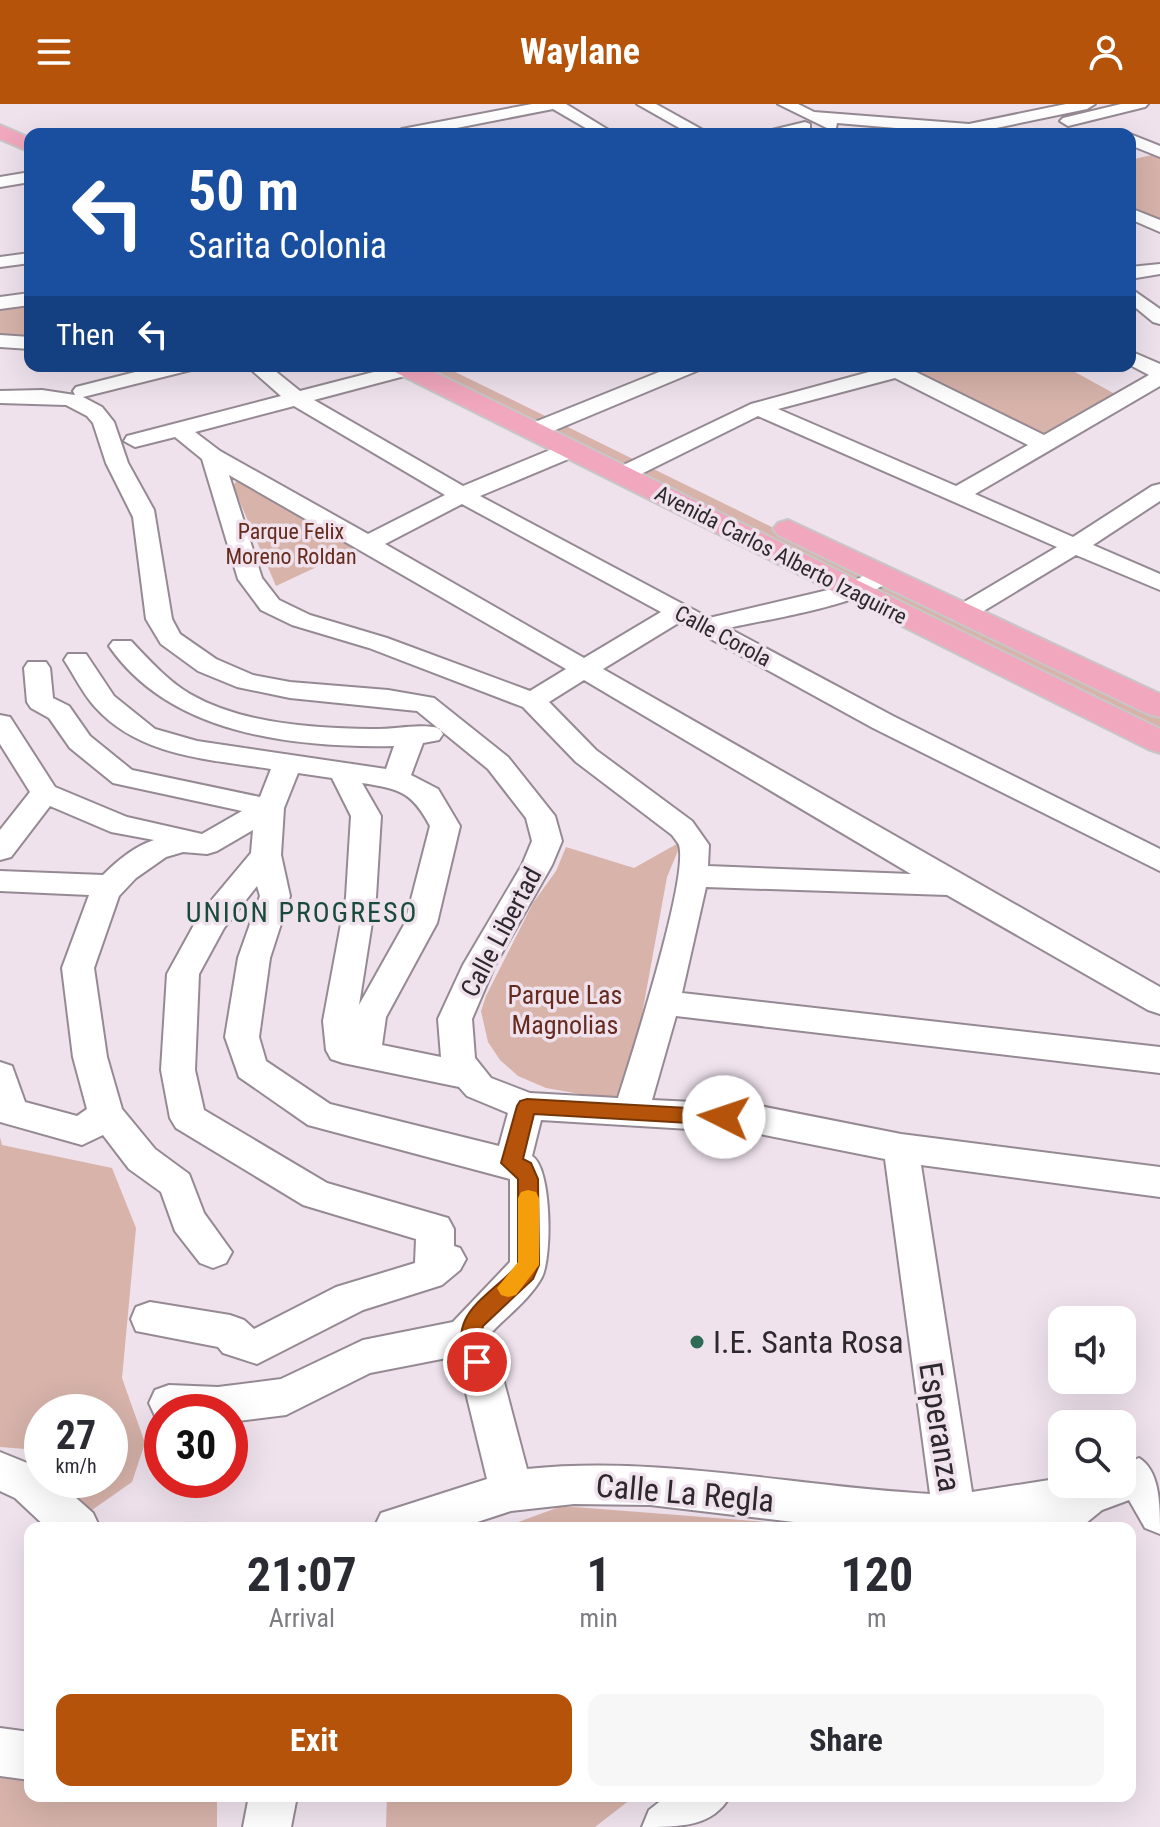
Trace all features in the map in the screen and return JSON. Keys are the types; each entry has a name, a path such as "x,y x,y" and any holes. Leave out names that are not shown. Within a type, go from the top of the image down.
{"main road":[{"path":"0,131 24,143"},
{"path":"0,149 24,161"},
{"name":"Avenida Carlos Alberto Izaguirre","path":"414,372 1160,742"},
{"name":"Avenida Carlos Alberto Izaguirre","path":"470,372 1160,707"}],"street":[{"path":"433,128 555,104 597,128"},
{"path":"645,104 691,128"},
{"path":"786,104 812,126"},
{"path":"1029,128 1084,111 1145,105"},
{"path":"975,128 1055,107 1084,111 1105,128"},
{"path":"769,110 812,126 918,128"},
{"path":"484,118 501,128"},
{"path":"1136,142 1157,151"},
{"path":"1136,155 1157,151"},
{"path":"0,182 24,178"},
{"path":"1136,215 1158,224"},
{"path":"0,253 24,256"},
{"path":"0,262 24,258"},
{"path":"1136,272 1160,269"},
{"path":"1136,299 1160,318"},
{"path":"0,303 24,300"},
{"path":"0,341 24,340"},
{"path":"957,495 1160,375 1136,361"},
{"path":"80,396 94,372"},
{"path":"0,397 80,396 163,372"},
{"name":"Calle Corola","path":"264,372 294,397 462,495 883,722 1160,861"},
{"path":"135,441 391,372"},
{"path":"533,431 675,372"},
{"path":"621,475 758,408 886,372"},
{"path":"908,372 1044,444"},
{"name":"Calle Libertad","path":"80,396 104,424 120,473 141,503 159,619 170,639 207,665 246,681 290,690 425,704 498,763 540,816 547,841 537,865 479,965 455,1019 458,1062 470,1076"},
{"path":"758,408 1160,583"},
{"path":"180,430 212,456 585,668 951,886 1160,1002"},
{"path":"369,543 462,495 570,450"},
{"path":"212,456 250,579 270,605 301,620 378,643 532,701 586,756 682,828 694,845 693,876 664,1003 631,1111"},
{"path":"963,613 1160,491"},
{"path":"706,626 853,592 883,575"},
{"path":"532,701 679,612"},
{"path":"122,646 139,666 182,700 247,724 315,733 411,738 441,731 437,712"},
{"path":"77,660 104,701 145,735 196,749 287,765 396,779 428,795 445,826 421,923 369,1017 364,1054"},
{"path":"37,668 40,702 59,712 80,742 123,777 270,808"},
{"path":"0,723 45,793 121,825 161,832 182,842 207,844 270,808"},
{"path":"396,779 411,738"},
{"path":"287,765 270,808 266,855 275,896 254,958 242,1037 251,1068 320,1115 512,1163 524,1169 528,1179 529,1265 473,1322 470,1336 511,1491"},
{"path":"342,771 366,816 361,897 340,1021 343,1050 470,1076 479,1087 527,1106 755,1119 901,1148 1160,1182"},
{"path":"0,850 45,793"},
{"path":"182,842 155,850 125,871 105,892 78,968 90,1057 106,1114 142,1159 176,1184 188,1220 213,1252"},
{"path":"150,1319 230,1332 237,1341 257,1347 302,1321 365,1292 435,1273 447,1259 435,1258 435,1229 316,1195 188,1118 178,1070 183,974 211,922 266,855"},
{"path":"693,876 951,886"},
{"path":"0,881 111,886"},
{"path":"664,1003 1160,1060"},
{"path":"0,1075 11,1112 82,1131 106,1114"},
{"path":"512,1163 527,1106"},
{"name":"Esperanza","path":"901,1148 954,1515"},
{"path":"248,1401 286,1397 363,1357 470,1336"},
{"path":"0,1471 30,1484 71,1522"},
{"name":"Calle La Regla","path":"415,1522 511,1491 574,1484 650,1485 872,1511 954,1515 1048,1497"},
{"path":"1136,1491 1160,1514"},
{"path":"1057,1522 1099,1498"},
{"path":"0,1752 24,1755"},
{"path":"267,1827 272,1802"},
{"path":"666,1827 698,1802"}],"green space":[{"path":"1160,155 1160,219 1154,220 1136,212 1136,159"},
{"path":"24,301 23,336 0,339 0,304"},
{"path":"432,372 455,372 1160,717 1160,735"},
{"path":"915,372 1075,372 1115,394 1040,435"},
{"name":"Parque Felix Moreno Roldan","path":"238,479 357,548 276,586 233,486"},
{"name":"Parque Las Magnolias","path":"682,841 667,877 627,1097 591,1096 546,1088 518,1076 500,1060 488,1042 481,1011 533,903 556,871 566,847 634,868"},
{"path":"0,1137 2,1145 112,1168 136,1228 122,1378 128,1394 24,1394 24,1449 0,1447"},
{"path":"128,1395 144,1440 132,1482 128,1485"},
{"path":"79,1498 109,1498 92,1510"},
{"path":"562,1506 766,1522 518,1522"},
{"path":"0,1769 24,1772 24,1802 217,1802 217,1827 0,1827"},
{"path":"387,1802 627,1802 595,1827 386,1827"}],"slow traffic":[{"path":"508,1288 529,1265 528,1198"}],"place":[{"name":"I.E. Santa Rosa","path":"697,1342"}],"district":[{"name":"UNION PROGRESO","path":"302,912"}],"route":[{"path":"477,1362 470,1336 473,1322 529,1265 528,1179 524,1169 512,1163 527,1106 724,1117"}]}
